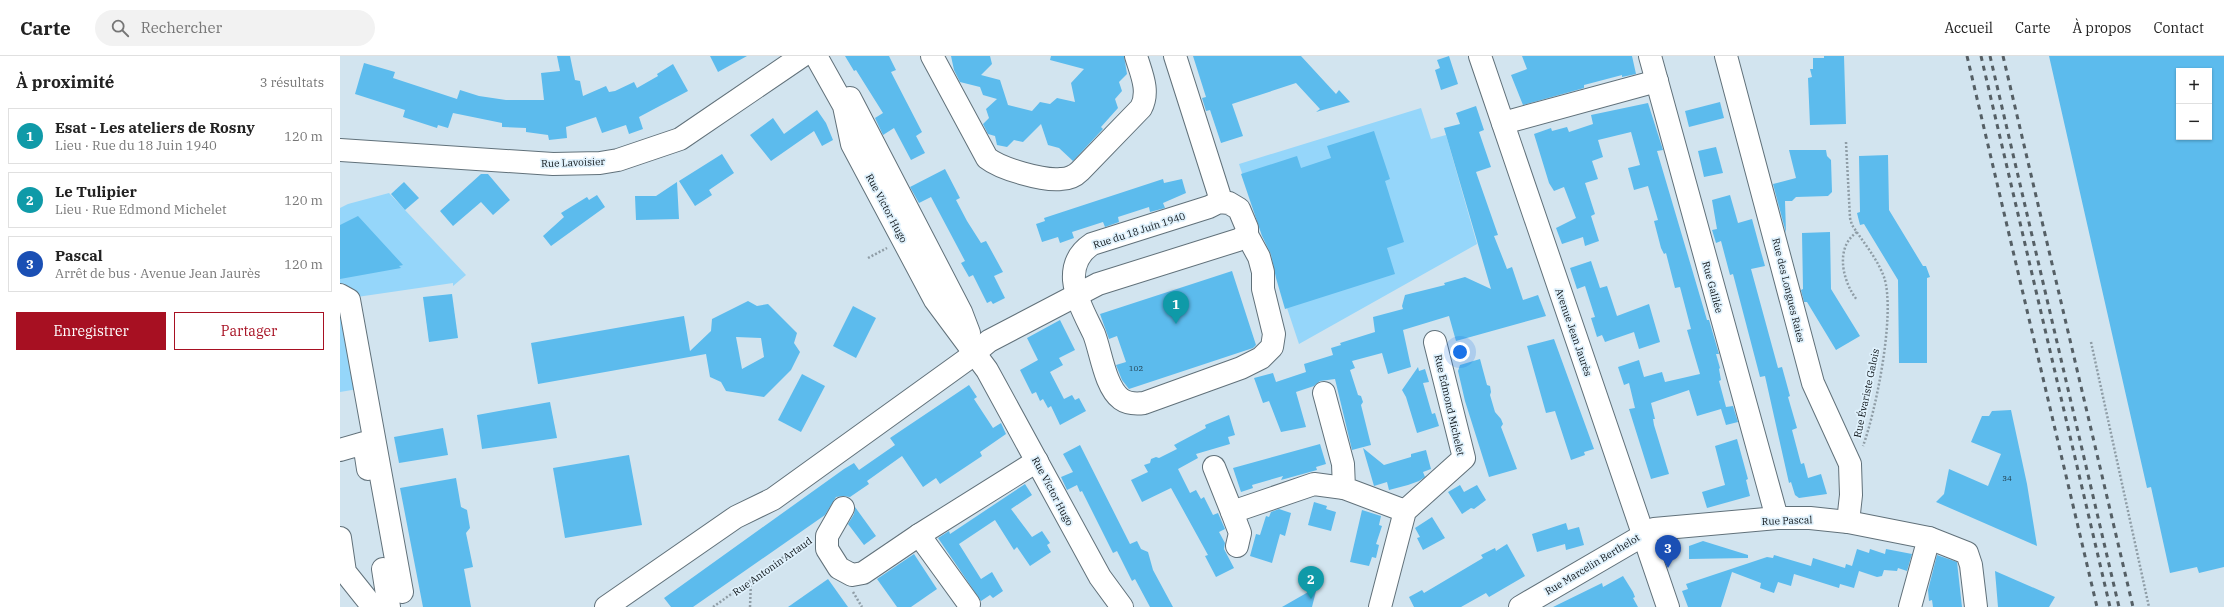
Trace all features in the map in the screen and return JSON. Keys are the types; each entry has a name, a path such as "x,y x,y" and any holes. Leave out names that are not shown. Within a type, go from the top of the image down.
{"street":[{"name":"Rue Lavoisier","path":"340,150 547,164 600,163 618,160 680,139 802,56"},
{"name":"Rue Victor Hugo","path":"816,56 844,106 852,144 935,300 975,351 1100,577 1122,607"},
{"name":"Rue Victor Hugo","path":"827,56 961,312 975,351"},
{"path":"932,56 987,158 1002,167 1060,179 1075,175 1080,171 1141,108 1145,101 1145,88 1136,56"},
{"path":"1079,296 1082,313 1094,334 1110,384 1121,399 1135,404 1144,403 1241,368 1261,358 1272,347 1274,334 1263,289 1263,272 1254,245 1247,234 1247,228 1239,209 1229,203 1219,202 1219,194 1212,170 1175,56"},
{"name":"Avenue Jean Jaurès","path":"1480,56 1668,607"},
{"name":"Rue Galilée","path":"1650,56 1777,518"},
{"name":"Rue des Longues Raies","path":"1726,56 1813,383 1850,464 1851,495 1848,522"},
{"path":"1503,123 1657,81"},
{"name":"Rue du 18 Juin 1940","path":"1079,296 1074,280 1080,254 1085,248 1092,244 1209,208 1219,202"},
{"path":"606,607 630,600 736,517 773,499 989,341 1079,296 1098,284 1238,240 1247,234"},
{"path":"340,295 349,300 395,600"},
{"name":"Rue Edmond Michelet","path":"1405,511 1464,458 1435,342"},
{"path":"1324,393 1342,464 1344,488"},
{"path":"340,450 364,443 395,600"},
{"name":"Rue Antonin Artaud","path":"843,508 827,536 827,549 839,568 852,575 863,573 919,535 1037,461"},
{"path":"1214,466 1240,533 1237,546"},
{"path":"1232,512 1314,484 1344,488 1405,511 1380,607"},
{"name":"Rue Pascal","path":"1644,534 1654,529 1777,518 1810,518 1848,522 1929,538 1967,553 1971,565 1976,607"},
{"name":"Rue Marcelin Berthelot","path":"1520,607 1644,534"},
{"path":"919,535 969,604"},
{"path":"340,538 346,572 373,607"},
{"path":"1910,607 1929,538"}],"path":[{"name":"Rue Évariste Galois","path":"1846,142 1848,208 1852,225 1874,258 1884,277 1887,315 1882,366 1868,426 1860,453 1850,464"},
{"path":"1857,232 1847,243 1843,271 1845,281 1857,300"},
{"path":"2091,342 2149,607"},
{"name":"Rue Antonin Artaud","path":"713,607 820,531 832,528"},
{"path":"750,607 752,580"}],"shaded area":[{"path":"1421,108 1431,139 1446,135 1477,244 1299,344 1239,164"},
{"path":"389,193 466,275 453,286 453,283 357,297 370,387 340,392 340,208 348,204"}],"building":[{"path":"557,56 570,56 575,80 580,81 583,96 606,86 609,92 615,91 634,82 637,88 658,76 657,74 673,64 688,91 639,117 643,129 629,134 626,125 602,133 596,117 566,127 567,138 549,140 548,135 526,132 526,128 502,127 502,123 453,113 448,128 438,125 437,128 403,117 405,110 355,94 364,63 395,72 393,78 457,99 460,90 479,96 506,100 544,100 541,73 560,71"},
{"path":"710,56 747,56 718,72"},
{"path":"845,56 889,56 896,70 891,72 922,132 916,136 925,153 911,160 894,128 883,135 875,118 883,113 856,70 854,71"},
{"path":"951,56 990,56 992,64 981,75 1000,80 1008,105 1032,111 1040,102 1050,104 1057,98 1075,102 1071,83 1084,69 1050,60 1051,56 1124,56 1127,74 1119,82 1122,91 1115,99 1118,108 1101,127 1103,129 1073,161 1059,148 1048,145 1041,124 1023,142 1014,140 1007,147 997,145 995,136 988,134 983,124 989,118 986,109 997,99 983,95 980,87 960,82 954,70"},
{"path":"1193,56 1301,56 1336,94 1339,90 1350,102 1316,112 1320,109 1296,83 1232,104 1243,136 1221,143 1210,110 1206,111 1202,98 1206,97"},
{"path":"1449,56 1458,84 1441,90 1435,70 1440,68 1437,60"},
{"path":"1522,56 1632,56 1636,74 1622,77 1622,75 1584,85 1584,88 1523,105 1511,75 1527,69"},
{"path":"1824,56 1844,56 1846,124 1810,125 1808,78 1812,77 1810,69 1813,69 1813,58 1824,58"},
{"path":"2049,56 2224,56 2224,567 2199,573 2197,567 2170,573 2151,487 2147,488"},
{"path":"1720,102 1724,118 1689,127 1685,111"},
{"path":"1648,103 1663,150 1657,151 1707,320 1709,320 1719,354 1716,354 1720,368 1721,380 1719,381 1726,407 1733,406 1738,422 1726,425 1721,409 1697,416 1689,390 1651,403 1655,419 1653,419 1654,425 1669,474 1651,479 1629,409 1635,408 1629,383 1624,385 1618,367 1639,360 1644,377 1662,372 1665,382 1700,374 1687,330 1691,329 1680,287 1675,288 1666,253 1664,254 1661,248 1654,221 1658,220 1648,186 1634,190 1628,168 1640,165 1631,132 1598,140 1603,157 1592,161 1598,179 1585,183 1595,214 1591,216 1599,241 1585,246 1583,237 1562,244 1556,228 1576,218 1564,187 1554,191 1549,183 1534,134 1551,128 1552,131 1567,127 1569,132 1593,124 1591,115"},
{"path":"1476,106 1484,130 1479,132 1491,167 1476,172 1498,235 1494,236 1507,269 1512,267 1523,300 1538,295 1546,316 1456,341 1449,316 1403,330 1411,367 1388,374 1382,353 1352,361 1355,368 1350,370 1358,395 1361,396 1363,402 1361,405 1371,445 1352,450 1335,379 1320,381 1314,386 1296,392 1306,427 1281,432 1269,401 1263,403 1254,378 1273,373 1276,382 1306,372 1304,364 1333,355 1331,348 1341,345 1340,343 1375,332 1373,317 1403,309 1402,306 1405,295 1445,285 1444,283 1465,277 1491,289 1444,128 1460,124 1456,113"},
{"path":"817,110 826,123 833,140 822,146 814,131 771,161 750,135 773,118 784,134"},
{"path":"1374,131 1390,179 1385,181 1404,242 1387,248 1395,274 1285,309 1271,254 1262,236 1241,174 1297,156 1301,168 1331,158 1327,146"},
{"path":"1716,147 1723,173 1704,177 1698,151"},
{"path":"1789,150 1826,150 1827,156 1831,160 1832,192 1828,196 1796,197 1792,201 1785,201 1786,233 1773,184 1796,178"},
{"path":"722,154 734,173 709,190 712,195 695,206 679,181"},
{"path":"1888,155 1889,210 1923,266 1926,266 1930,277 1927,278 1927,363 1899,363 1898,280 1864,224 1860,225 1857,213 1860,212 1859,156"},
{"path":"945,169 960,198 956,200 967,221 981,243 986,241 1003,272 994,276 1005,298 993,304 991,301 987,303 973,275 969,277 961,263 965,261 931,197 919,203 910,187"},
{"path":"481,174 488,174 510,200 493,215 481,202 453,226 440,211"},
{"path":"1163,179 1164,183 1182,179 1186,193 1163,203 1165,208 1150,212 1149,207 1118,217 1119,222 1105,227 1103,222 1072,232 1074,238 1060,243 1058,237 1042,242 1036,224 1045,221 1044,218"},
{"path":"404,182 419,198 405,210 391,194"},
{"path":"677,182 679,219 636,220 635,196 656,196"},
{"path":"597,195 605,207 551,246 543,236 564,217 561,213 587,197 589,200"},
{"path":"1730,195 1738,223 1752,219 1765,266 1751,269 1778,368 1782,367 1790,396 1788,397 1797,428 1792,430 1801,464 1804,463 1808,478 1821,474 1827,494 1799,498 1795,495 1791,482 1789,483 1765,376 1760,377 1733,274 1730,275 1721,241 1716,243 1712,230 1717,229 1712,200"},
{"path":"358,216 403,265 399,266 401,268 340,279 340,225"},
{"path":"1830,232 1831,289 1860,336 1836,350 1807,302 1804,302 1801,290 1803,289 1802,233"},
{"path":"1591,261 1600,288 1607,286 1617,316 1649,304 1660,342 1639,349 1634,332 1605,342 1602,335 1597,337 1591,318 1595,317 1585,286 1577,289 1570,268"},
{"path":"1232,271 1256,345 1253,348 1129,389 1122,380 1116,365 1126,362 1117,336 1109,339 1100,314"},
{"path":"452,294 458,338 429,342 423,297"},
{"path":"748,301 757,306 768,304 797,333 794,343 800,352 791,370 764,397 726,391 721,382 710,377 706,354 538,384 531,343 684,316 690,351 711,331 712,319","holes":["736,337 761,338 764,357 742,369"]},
{"path":"853,306 876,318 856,358 833,346"},
{"path":"1060,320 1075,350 1059,358 1063,365 1050,372 1064,399 1072,395 1075,400 1079,398 1086,411 1060,425 1051,406 1048,408 1043,399 1040,401 1036,392 1032,394 1020,370 1038,360 1027,338"},
{"path":"1554,339 1594,449 1584,452 1585,455 1571,460 1555,411 1546,413 1527,346"},
{"path":"1480,359 1487,385 1490,386 1490,395 1495,412 1503,424 1501,427 1517,469 1489,477 1465,401 1458,371 1460,365"},
{"path":"1418,367 1419,371 1425,369 1429,382 1423,383 1432,414 1435,413 1439,426 1417,433 1406,397 1402,390"},
{"path":"802,374 825,386 801,432 778,420"},
{"path":"969,385 977,397 974,399 993,428 1001,423 1006,434 980,452 982,456 940,484 936,478 923,487 902,456 867,481 869,484 850,497 836,497 825,515 693,607 671,607 664,598 844,469 854,463 859,470 895,445 890,438"},
{"path":"550,402 557,438 482,449 477,415"},
{"path":"2011,410 2027,484 2037,546 1936,502 1944,494 1949,469 1988,486 2001,454 1971,442 1982,416 1989,416 1992,411"},
{"path":"1229,415 1235,435 1228,437 1230,444 1196,454 1198,458 1178,469 1190,493 1196,490 1201,499 1204,497 1213,515 1218,513 1225,529 1219,532 1225,543 1224,549 1234,568 1216,577 1205,556 1208,555 1171,488 1142,502 1131,480 1148,472 1144,465 1150,463 1151,459 1156,457 1159,458 1177,449 1174,445 1206,428 1205,425"},
{"path":"443,428 448,455 399,463 394,437"},
{"path":"1737,439 1748,479 1746,480 1750,496 1707,508 1702,492 1725,485 1715,446"},
{"path":"1320,444 1326,464 1316,467 1317,470 1281,480 1283,476 1252,485 1253,488 1241,492 1233,468"},
{"path":"1080,445 1130,544 1137,541 1141,549 1148,552 1153,570 1173,607 1150,607 1135,579 1132,581 1117,551 1113,553 1082,491 1080,492 1077,485 1067,490 1061,477 1073,472 1063,454"},
{"path":"1363,448 1384,465 1411,457 1411,454 1426,450 1431,469 1423,472 1425,477 1408,485 1389,490 1387,482 1374,486"},
{"path":"629,455 642,525 565,538 553,468"},
{"path":"456,478 461,507 467,510 470,528 466,533 473,567 464,569 471,607 423,607 400,488"},
{"path":"1025,484 1032,495 1011,509 1032,537 1042,531 1050,543 1047,545 1051,552 1030,566 1017,547 1014,550 995,520 959,544 981,579 992,572 1003,591 993,598 990,595 981,601 938,538 949,531 950,534"},
{"path":"1460,485 1464,492 1477,485 1486,500 1474,509 1471,508 1462,514 1448,492"},
{"path":"1314,502 1327,506 1326,509 1336,512 1331,531 1308,525"},
{"path":"855,507 876,536 864,545 848,524 854,514"},
{"path":"1279,509 1291,513 1285,536 1280,534 1272,563 1250,556 1256,534 1260,535 1266,516 1269,517 1271,512"},
{"path":"1362,510 1381,516 1379,525 1382,526 1376,544 1379,545 1376,558 1372,557 1369,566 1350,562"},
{"path":"1432,517 1445,538 1423,550 1417,538 1420,537 1415,528"},
{"path":"1566,523 1568,530 1579,527 1584,545 1566,550 1565,544 1537,552 1532,534"},
{"path":"1703,541 1748,555 1748,558 1689,559 1689,546"},
{"path":"1507,544 1525,576 1489,597 1486,593 1461,607 1414,607 1409,597 1422,590 1424,593 1483,558 1481,555 1495,548 1496,551"},
{"path":"1857,549 1869,553 1870,549 1885,554 1886,549 1912,554 1907,571 1898,568 1897,571 1884,570 1882,576 1877,577 1859,571 1854,588 1840,584 1839,588 1794,574 1791,586 1778,582 1774,593 1760,588 1761,583 1732,572 1721,607 1688,607 1682,591 1688,589 1686,584 1767,557 1773,558 1774,555 1811,566 1813,558 1845,568 1846,564 1852,566"},
{"path":"914,554 937,589 911,607 897,607 877,579"},
{"path":"1937,555 1957,562 1962,607 1933,607 1932,600 1929,601 1928,590"},
{"path":"1995,571 2055,597 2049,607 1998,607"},
{"path":"1623,576 1633,592 1635,597 1633,598 1638,607 1553,607 1602,583 1603,587"},
{"path":"828,579 848,607 788,607"},
{"path":"1317,587 1312,607 1282,607"}],"railway":[{"path":"1967,56 2097,607"},
{"path":"1981,56 2110,607"},
{"path":"1990,56 2119,607"},
{"path":"2003,56 2133,607"}],"place":[{"name":"Esat - Les ateliers de Rosny","path":"1176,324"},
{"name":"Pascal","path":"1668,568"},
{"name":"Le Tulipier","path":"1311,599"}]}
